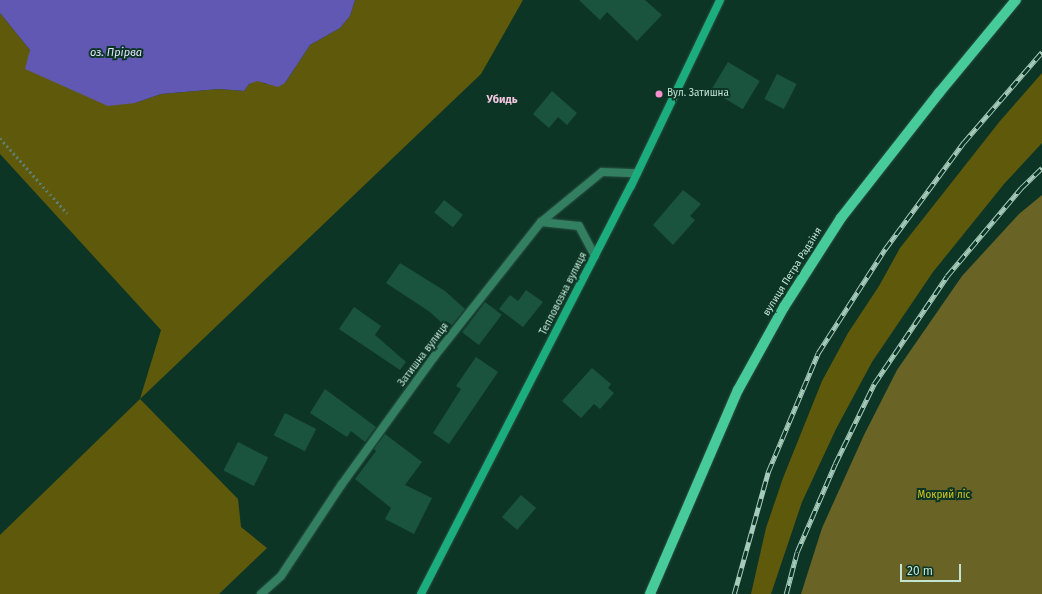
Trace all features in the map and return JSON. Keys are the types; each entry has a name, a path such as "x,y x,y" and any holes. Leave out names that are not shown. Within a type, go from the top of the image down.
{"main road":[{"name":"вулиця Петра Радзіня","path":"650,594 738,390 784,307 841,218 938,93 1016,0"}],"street":[{"name":"Тепловозна вулиця","path":"421,594 637,173 720,0"},
{"name":"Затишна вулиця","path":"261,594 281,576 342,484 434,357 541,222 602,172 637,173"},
{"path":"541,222 579,226 595,256"}],"path":[{"path":"0,138 67,213"}],"shaded area":[{"path":"355,0 523,0 481,74 140,399 161,330 0,154 0,13 30,50 135,103 161,94 219,89 244,91 249,84 257,80 266,84 285,83 310,45 340,28 350,16"},
{"path":"1042,73 1042,143 1004,184 933,272 872,362 836,429 802,502 771,594 751,594 766,528 783,478 822,381 848,333 879,286 900,248 1000,121"},
{"path":"140,399 238,499 241,527 267,548 219,594 0,594 0,535"}],"green space":[{"name":"Мокрий ліс","path":"1042,195 1042,594 801,594 822,528 864,435 897,370 962,276 1019,214"}],"water":[{"name":"оз. Прірва","path":"0,0 355,0 350,16 340,28 310,45 285,83 278,87 257,81 249,84 244,91 219,89 161,94 135,103 108,106 25,69 30,50 0,13"}],"building":[{"path":"579,0 645,0 662,15 637,41 607,12 600,20"},
{"path":"728,62 760,81 743,109 711,90"},
{"path":"777,74 797,84 784,109 764,99"},
{"path":"552,91 577,113 567,125 558,117 549,128 533,114"},
{"path":"683,190 701,204 690,216 695,220 673,245 653,225"},
{"path":"444,200 463,215 453,227 434,213"},
{"path":"400,263 445,291 465,309 452,325 446,321 443,324 430,312 386,283"},
{"path":"526,290 543,302 523,327 499,309 510,295 518,301"},
{"path":"485,302 502,315 479,345 462,332"},
{"path":"354,307 381,326 375,335 406,362 400,370 339,329"},
{"path":"476,357 498,372 449,444 433,433 461,389 456,386"},
{"path":"592,368 611,384 608,388 614,393 600,409 594,404 581,418 562,401"},
{"path":"325,389 376,427 365,442 351,431 347,437 310,413"},
{"path":"285,413 316,429 305,451 274,435"},
{"path":"385,434 422,462 405,485 432,498 414,534 385,519 391,508 355,479 376,451 374,449"},
{"path":"238,442 268,457 254,486 223,471"},
{"path":"521,495 536,508 517,530 502,517"}],"railway":[{"path":"734,594 768,472 818,353 885,249 964,142 1042,52"},
{"path":"786,594 797,552 835,464 874,384 947,276 1021,188 1042,168"}],"place":[{"name":"Вул. Затишна","path":"659,94"}],"district":[{"name":"Убидь","path":"502,100"}]}
